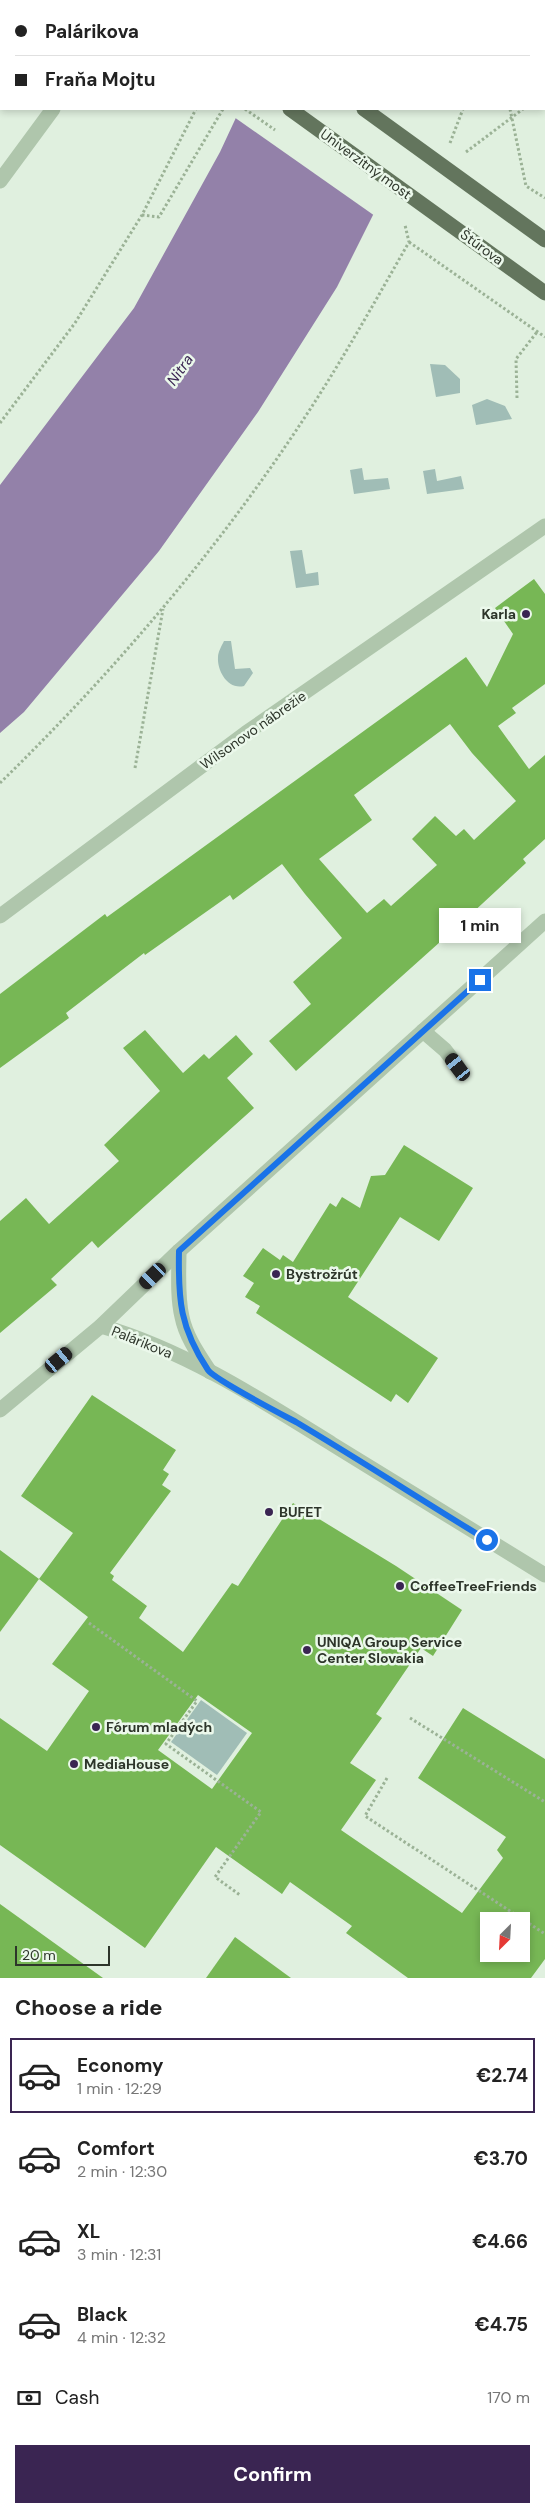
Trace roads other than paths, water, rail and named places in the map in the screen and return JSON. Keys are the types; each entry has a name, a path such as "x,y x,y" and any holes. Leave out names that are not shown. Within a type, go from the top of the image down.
{"main road":[{"name":"Univerzitný most","path":"291,110 418,201"},
{"path":"365,110 545,240"},
{"name":"Štúrova","path":"418,201 545,293"}],"street":[{"path":"0,181 51,110"},
{"name":"Wilsonovo nábrežie","path":"510,550 545,520"},
{"name":"Wilsonovo nábrežie","path":"0,916 246,733 545,526"},
{"path":"0,1410 101,1326 179,1251 545,921"},
{"path":"423,1031 445,1050 458,1067"},
{"name":"Palárikova","path":"179,1251 178,1278 182,1317 189,1337 210,1372"},
{"name":"Palárikova","path":"101,1326 131,1334 210,1372 298,1423 545,1575"}],"water":[{"name":"Nitra","path":"240,110 426,110 337,287 258,412 159,551 24,712 0,733 0,485 134,308 220,152"}],"place":[{"name":"Karla","path":"526,614"},
{"name":"Bystrožrút","path":"276,1274"},
{"name":"BUFET","path":"269,1512"},
{"name":"CoffeeTreeFriends","path":"400,1586"},
{"name":"UNIQA Group Service Center Slovakia","path":"307,1650"},
{"name":"Fórum mladých","path":"96,1727"},
{"name":"MediaHouse","path":"74,1764"}]}
